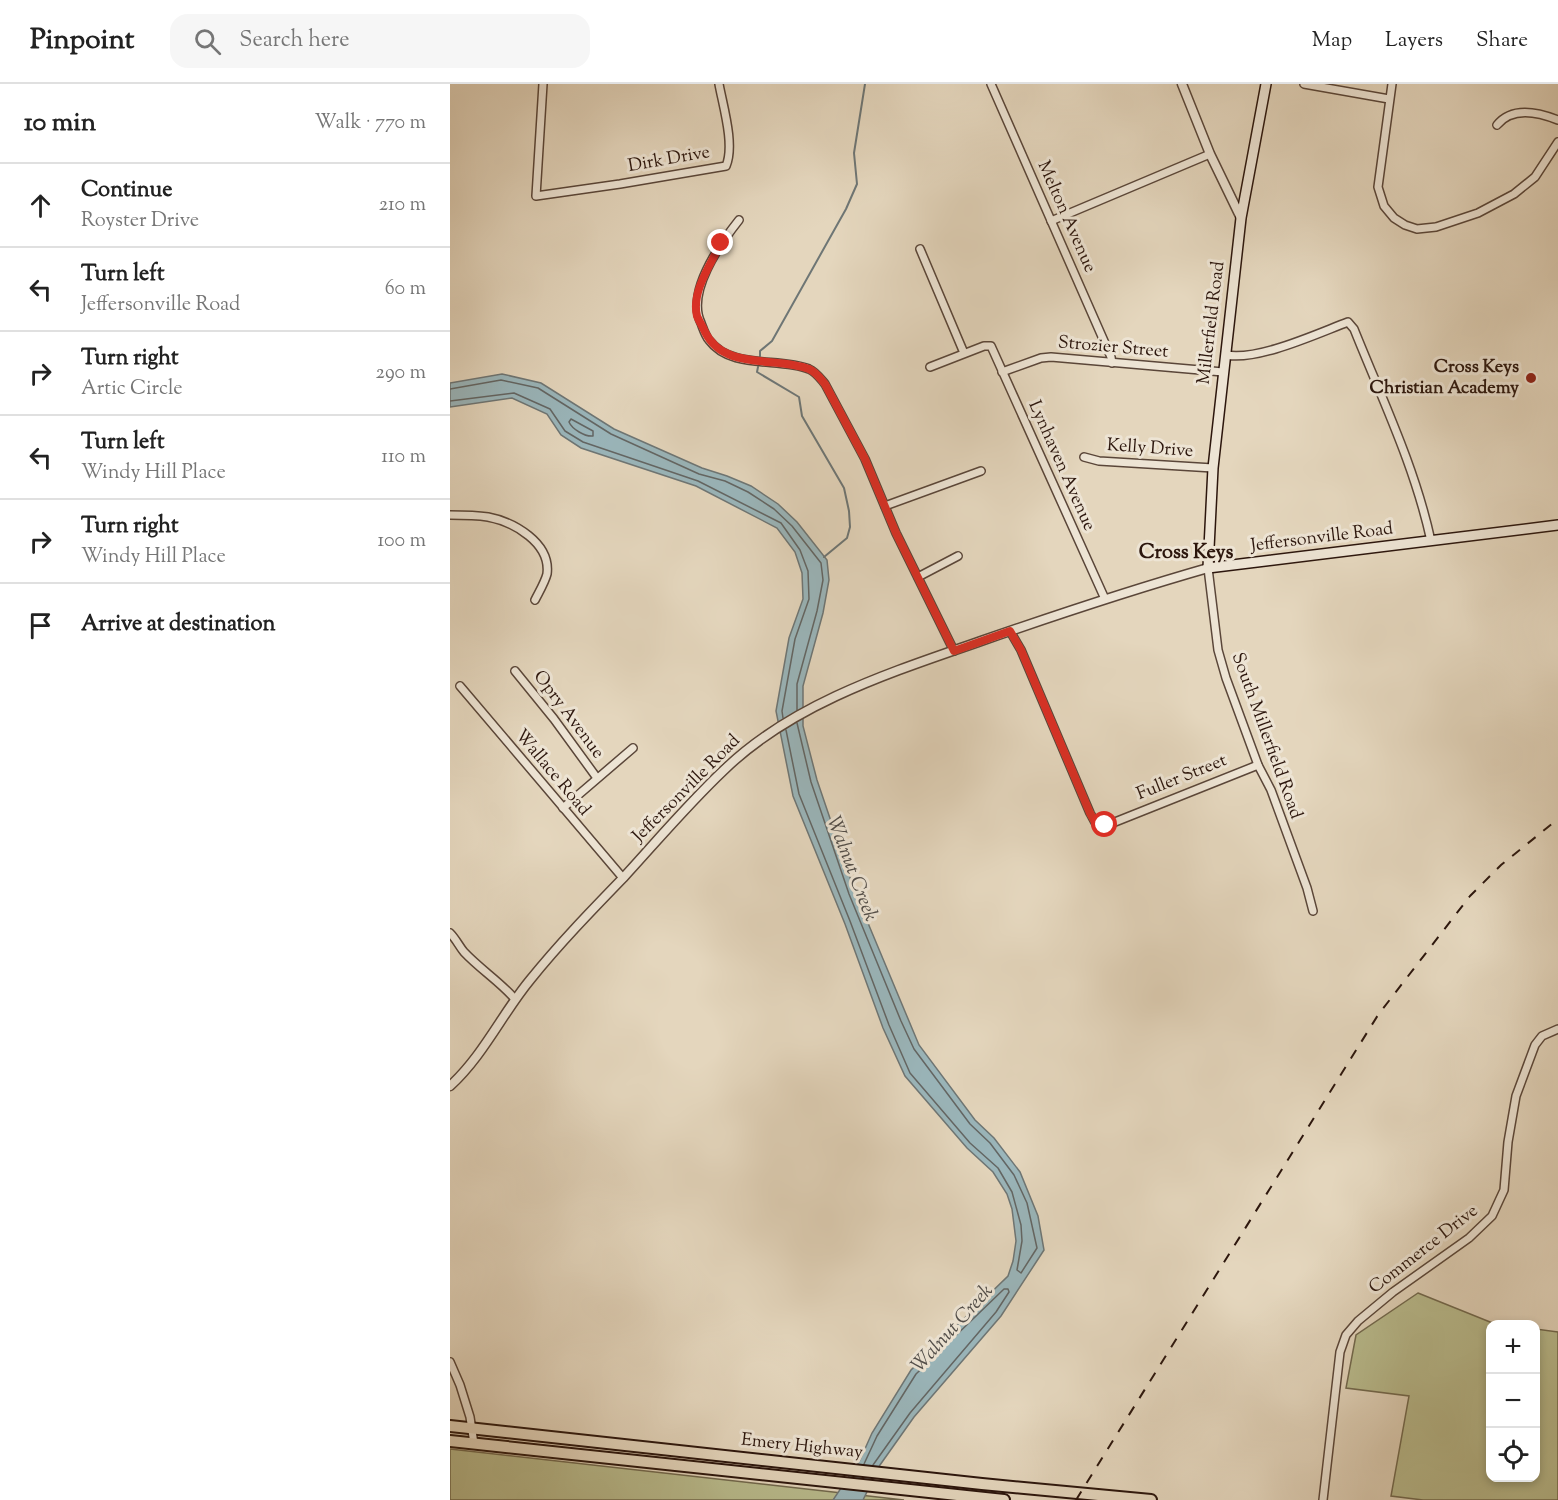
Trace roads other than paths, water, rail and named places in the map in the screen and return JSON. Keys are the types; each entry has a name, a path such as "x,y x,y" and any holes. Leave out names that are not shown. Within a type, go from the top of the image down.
{"highway":[{"name":"Emery Highway","path":"450,1426 982,1484 1152,1500"},
{"name":"Emery Highway","path":"450,1441 1004,1500"},
{"path":"980,1497 982,1484"}],"main road":[{"name":"Millerfield Road","path":"1208,568 1213,468 1241,218 1266,84"},
{"name":"Jeffersonville Road","path":"1208,568 1558,525"}],"street":[{"name":"Dirk Drive","path":"543,84 536,196 726,166 729,159 729,143 719,84"},
{"name":"Melton Avenue","path":"991,84 1112,363"},
{"path":"1182,84 1210,154 1241,218"},
{"path":"1304,84 1389,99"},
{"path":"1392,84 1379,194 1384,206 1394,218 1405,225 1418,229 1429,229 1478,213 1514,194 1534,177 1558,142"},
{"path":"1497,125 1509,115 1519,112 1530,112 1558,120"},
{"path":"1051,221 1210,154"},
{"path":"739,220 721,243 700,286 696,303 697,316 709,340 729,355 808,369 817,374 825,384 865,459 954,651"},
{"path":"920,249 964,353 930,367"},
{"path":"1226,356 1247,355 1282,346 1348,322 1419,489 1431,541"},
{"name":"Lynhaven Avenue","path":"964,353 990,346 1105,599"},
{"name":"Strozier Street","path":"1002,372 1041,358 1062,357 1223,372"},
{"name":"Kelly Drive","path":"1084,458 1110,462 1213,468"},
{"path":"885,506 981,471"},
{"path":"450,515 490,517 514,526 540,547 545,558 547,576 535,600"},
{"path":"918,577 958,556"},
{"name":"Jeffersonville Road","path":"450,1086 483,1048 514,998 546,960 713,781 756,744 806,712 842,693 1010,631 1208,568"},
{"name":"South Millerfield Road","path":"1208,568 1218,650 1226,678 1258,765 1271,790 1307,888 1313,911"},
{"name":"Fuller Street","path":"1010,631 1021,650 1097,826 1110,824 1258,765"},
{"name":"Opry Avenue","path":"515,671 597,778"},
{"name":"Wallace Road","path":"460,686 623,878"},
{"path":"563,808 633,748"},
{"path":"450,933 463,951 503,985 514,998"},
{"name":"Commerce Drive","path":"1323,1500 1340,1352 1346,1335 1376,1306 1469,1238 1492,1216 1504,1190 1508,1142 1516,1096 1535,1045 1542,1036 1558,1029"},
{"path":"450,1362 470,1418 474,1444"}],"water":[{"path":"502,374 541,383 614,429 702,468 751,486 778,504 797,522 827,560 829,580 823,613 803,686 803,726 817,780 855,892 919,1045 975,1120 994,1138 1020,1172 1038,1216 1044,1250 1001,1316 914,1417 880,1465 863,1500 833,1500 860,1460 872,1433 911,1370 1008,1276 1016,1241 1012,1209 1007,1194 993,1172 967,1148 905,1076 883,1028 845,924 793,796 776,711 789,638 803,599 802,573 795,552 777,528 696,486 581,448 561,435 547,414 512,398 450,407 450,383"}],"waterway":[{"path":"760,356 760,351 772,341 846,209 857,184 854,153 865,84"},
{"path":"758,367 757,372 799,397 802,416 844,488 850,527 847,538 824,557"}],"railway":[{"path":"1076,1500 1378,1015 1470,896 1501,865 1558,819"}],"place":[{"name":"Cross Keys Christian Academy","path":"1531,378"}],"district":[{"name":"Cross Keys","path":"1186,553"}],"water label":[{"name":"Walnut Creek","path":"851,869"},
{"name":"Walnut Creek","path":"953,1329"}]}
